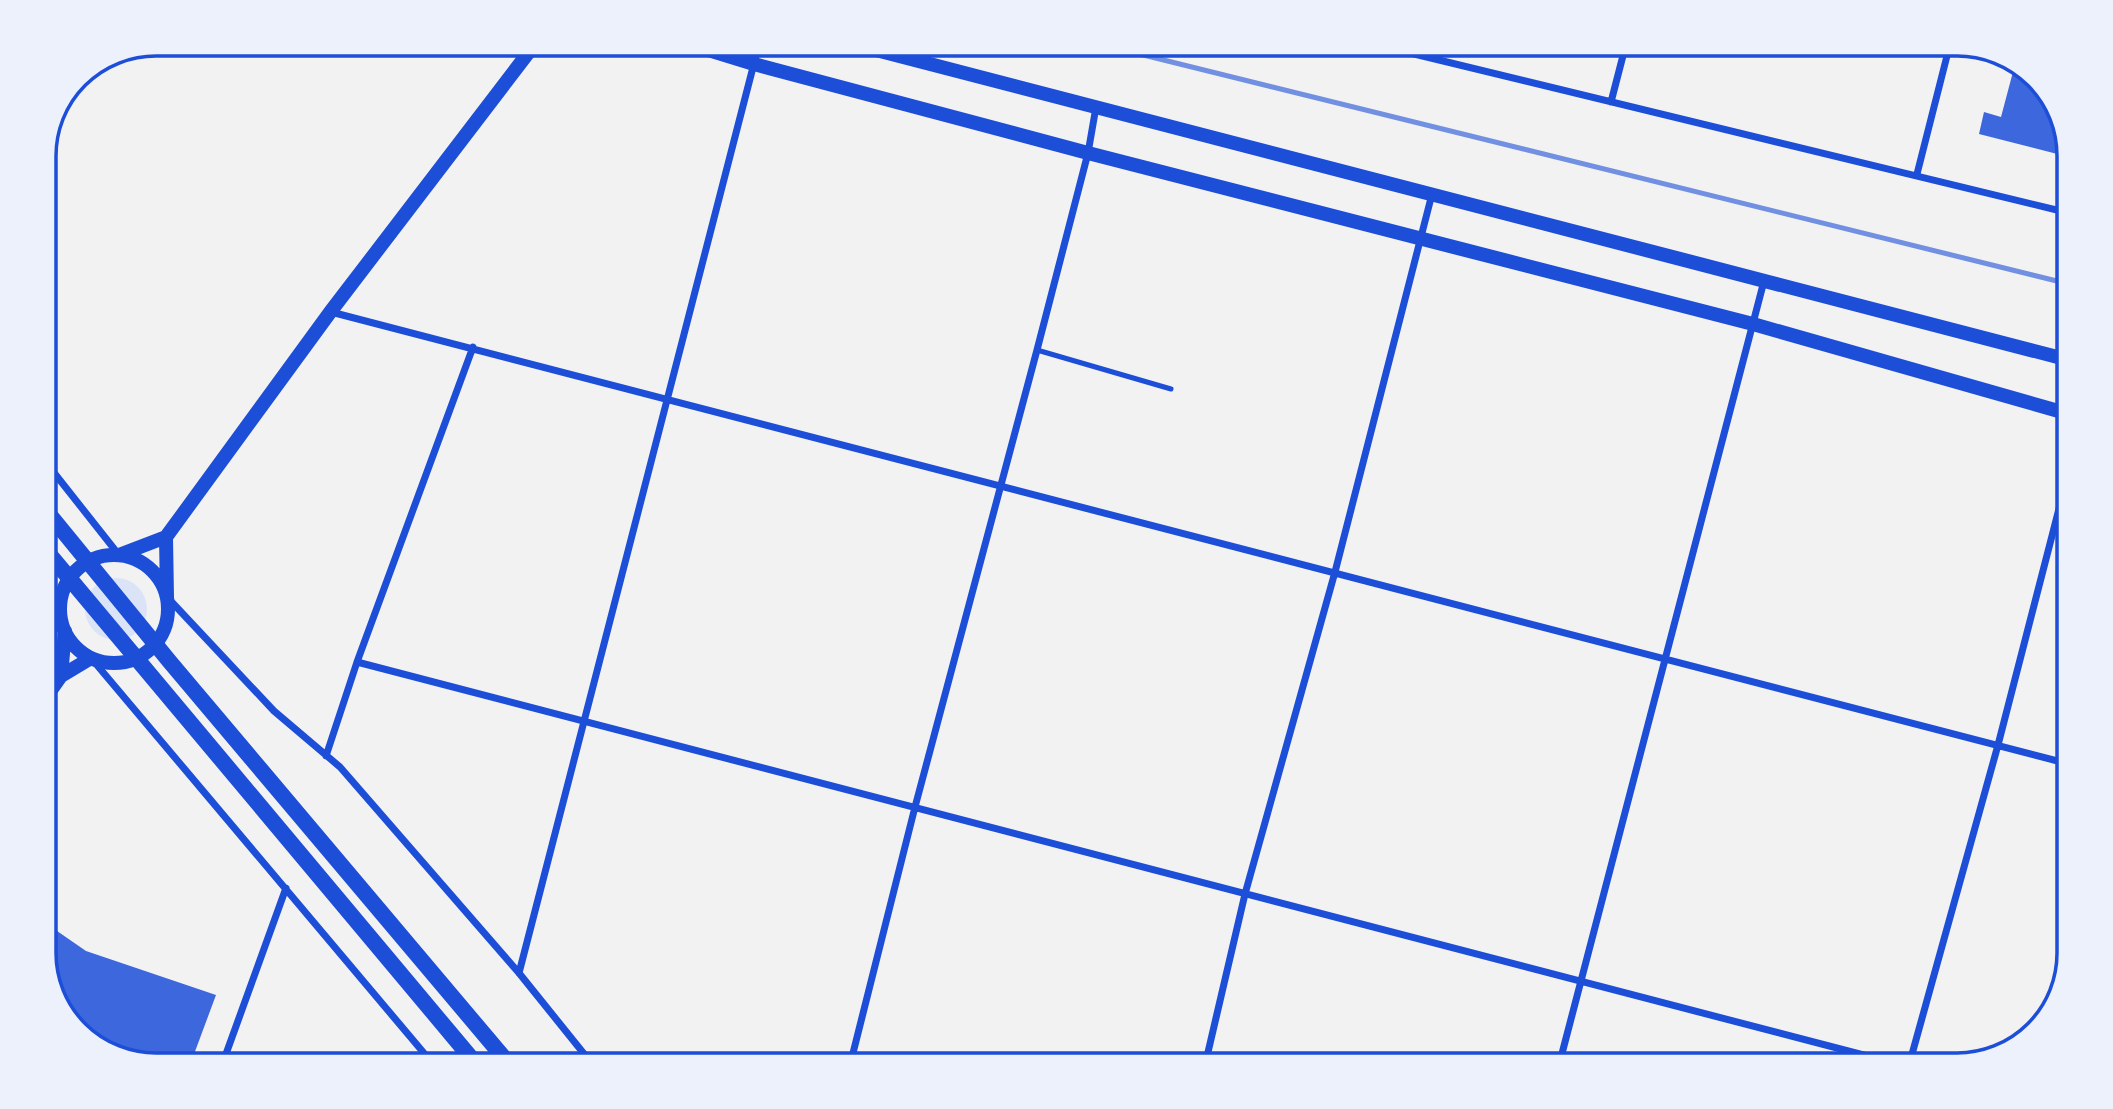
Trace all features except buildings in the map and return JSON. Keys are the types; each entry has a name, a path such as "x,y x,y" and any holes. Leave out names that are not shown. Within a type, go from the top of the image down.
{"highway":[{"path":"56,523 500,1053"},
{"path":"56,562 467,1053"}],"main road":[{"path":"166,537 166,624 152,647 130,660 104,662 91,658 75,646 61,618 62,594 74,572 94,558 119,555 166,537 331,312 526,56"},
{"path":"728,56 1753,324 2057,411"},
{"path":"899,56 2057,357"},
{"path":"119,555 135,559 150,568 161,582 167,597"},
{"path":"61,676 65,630"},
{"path":"56,683 61,676 91,658"}],"street":[{"path":"519,973 756,56"},
{"path":"1422,56 2057,210"},
{"path":"1611,102 1623,56"},
{"path":"1917,174 1947,56"},
{"path":"853,1053 915,807 1088,152 1096,107"},
{"path":"1208,1053 1245,894 1335,572 1432,194"},
{"path":"1562,1053 1764,281"},
{"path":"331,312 2057,761"},
{"path":"326,755 357,662 472,347"},
{"path":"56,475 119,555"},
{"path":"1912,1053 1998,745 2057,516"},
{"path":"167,597 274,711 340,767 519,973 583,1053"},
{"path":"56,618 65,630"},
{"path":"91,658 424,1053"},
{"path":"357,662 1855,1053"},
{"path":"226,1053 286,888"}],"lane":[{"path":"1037,350 1171,389"}],"shaded area":[{"path":"110,578 122,578 138,587 145,597 145,621 138,631 122,640 110,640 99,635 90,626 85,615 85,603 90,592 99,583"}],"railway":[{"path":"1148,56 2057,281"}]}
